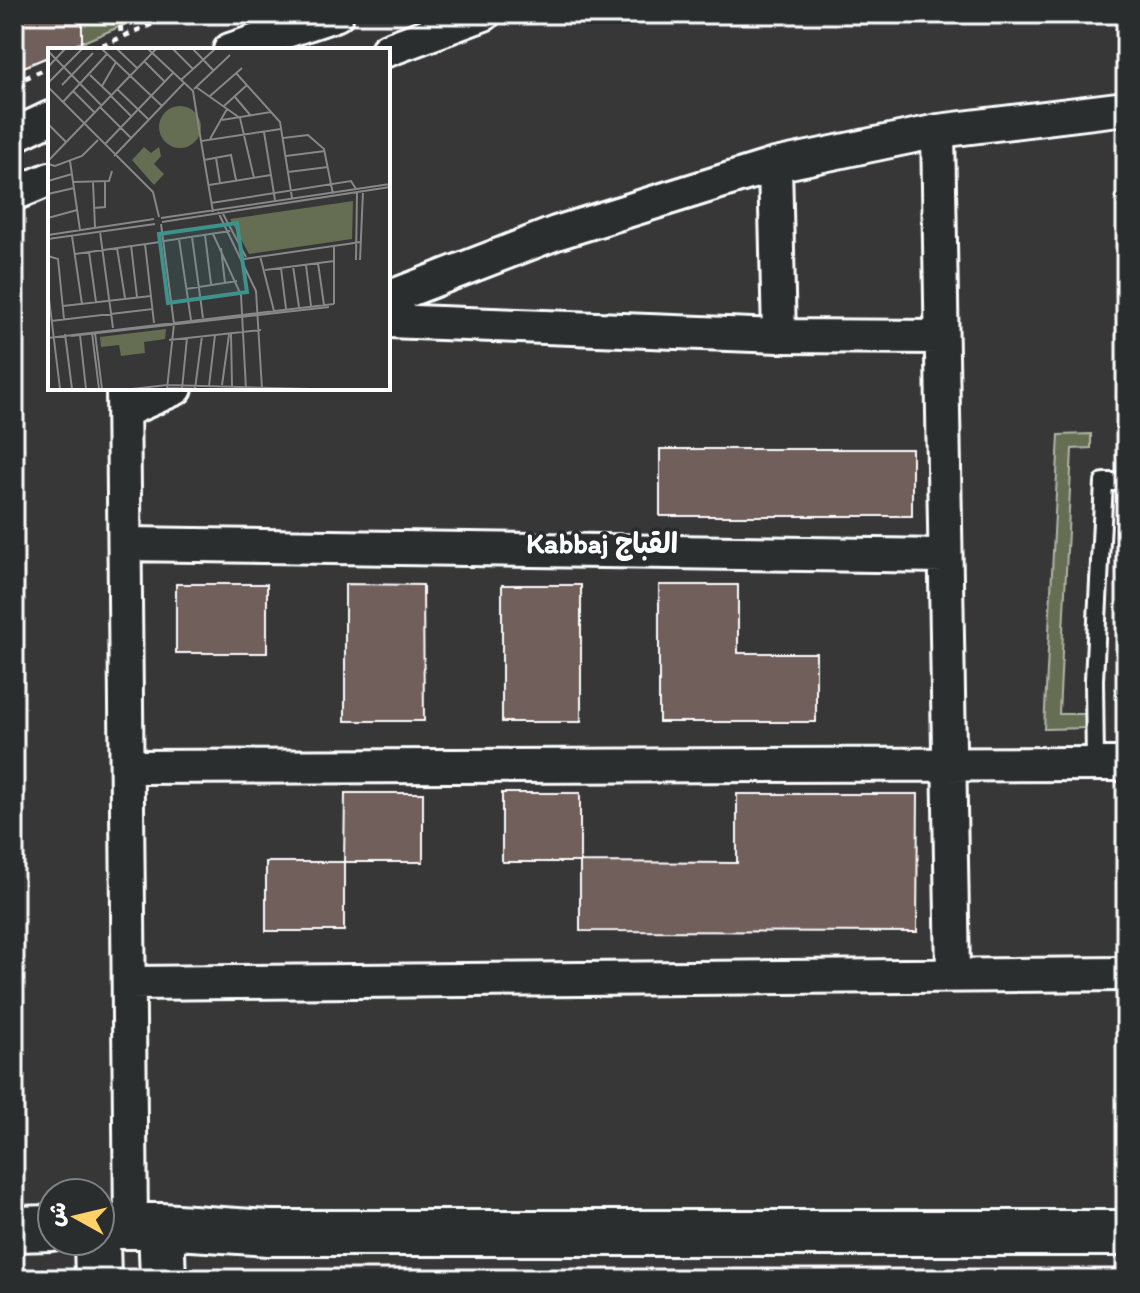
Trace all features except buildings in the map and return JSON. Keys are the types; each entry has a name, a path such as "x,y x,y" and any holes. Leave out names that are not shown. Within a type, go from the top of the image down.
{"main road":[{"path":"14,1229 36,1228"},
{"path":"122,1230 269,1233 1126,1233"},
{"path":"98,1279 122,1230"},
{"path":"122,1230 163,1279"}],"street":[{"path":"236,48 337,14"},
{"path":"390,49 484,14"},
{"path":"390,297 556,233 775,165 938,131 1126,108"},
{"path":"14,135 48,119"},
{"path":"938,131 953,973"},
{"path":"775,165 779,336"},
{"path":"14,194 48,180"},
{"path":"390,321 779,336 941,337"},
{"path":"122,1230 129,983 124,400 167,390"},
{"path":"126,544 945,556"},
{"path":"127,767 1110,764"},
{"path":"129,983 953,973 1126,974"}],"lane":[{"path":"1110,764 1094,680 1104,482 1126,482"}],"path":[{"path":"120,14 121,37"},
{"path":"96,48 176,14"},
{"path":"14,83 48,68"}],"green space":[{"path":"14,14 150,14 69,48 48,48 48,57 14,71"},
{"path":"1091,434 1091,448 1072,449 1059,714 1087,714 1088,728 1044,729 1059,435"}],"district":[{"name":"Kabbaj القباج","path":"602,543"}]}
